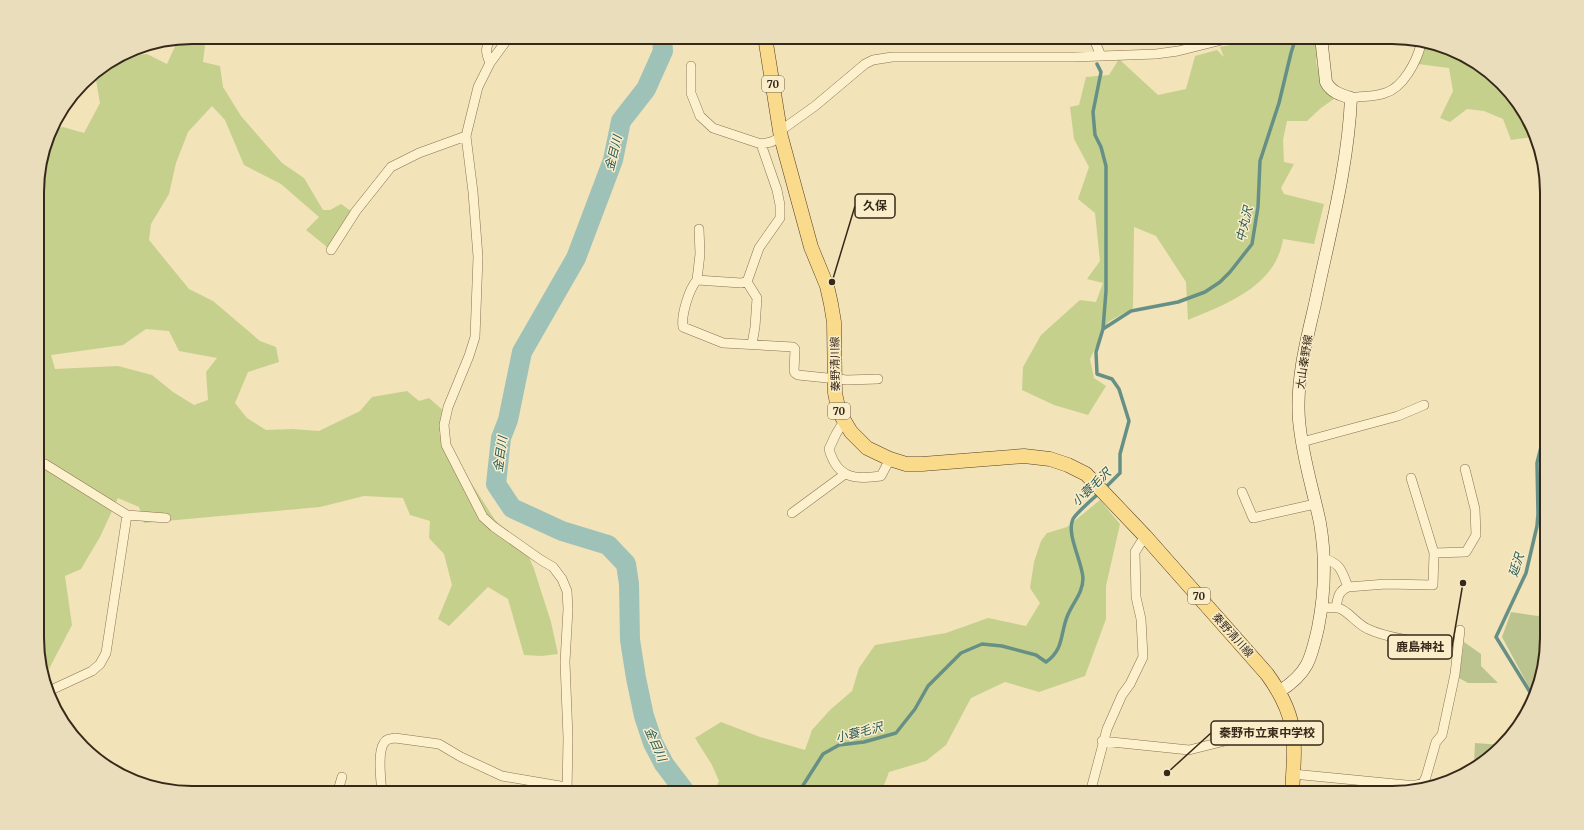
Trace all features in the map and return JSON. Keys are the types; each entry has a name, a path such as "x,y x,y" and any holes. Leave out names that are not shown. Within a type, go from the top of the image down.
{"main road":[{"name":"秦野清川線","path":"766,44 781,134 809,240 827,286 831,304 834,322 835,393 839,412 851,432 867,448 890,459 906,464 1024,456 1050,459 1068,464 1086,474 1145,536 1267,674 1280,691 1289,713 1294,739 1292,786"},
{"path":"1322,44 1328,88 1338,94 1351,98"},
{"name":"大山秦野線","path":"1280,691 1292,683 1307,667 1314,646 1322,608 1324,559 1321,530 1302,442 1299,399 1302,370 1346,161 1351,98"}],"street":[{"path":"488,44 486,53 490,63"},
{"path":"504,44 490,63 478,87 466,136 473,192 478,257 475,337 469,356 448,407 444,425 446,445 483,517 494,527 553,567 562,579 568,591 565,662 568,738 567,786"},
{"path":"1096,44 1101,56"},
{"path":"691,66 691,93 700,116 713,128 761,144 771,142 852,74 873,60 892,57 1074,57 1156,54 1178,51 1206,44"},
{"path":"1351,98 1385,93 1395,88 1411,70 1420,47"},
{"path":"331,250 356,211 391,167 419,154 466,136"},
{"path":"747,282 759,248 780,218 780,205 777,190 761,144"},
{"path":"699,229 700,254 697,280 692,285 682,320 683,327 723,343 793,347 795,349 795,373 798,375 847,380 878,379"},
{"path":"697,280 741,283 747,282"},
{"path":"747,282 758,298 752,344"},
{"path":"1302,442 1398,416 1424,405"},
{"path":"844,421 829,449 836,465 845,474 860,478 881,476 890,459"},
{"path":"44,464 127,515 166,518"},
{"path":"1434,553 1466,552 1476,534 1476,509 1465,469"},
{"path":"792,512 845,474"},
{"path":"1336,608 1338,595 1342,589 1348,586 1386,584 1433,585 1434,553 1411,478"},
{"path":"1242,492 1253,518 1315,504"},
{"path":"53,689 92,671 100,664 106,653 127,515"},
{"path":"1092,786 1102,741 1122,695 1130,684 1143,657 1141,619 1136,597 1135,552 1145,536"},
{"path":"1324,559 1333,561 1340,567 1348,586"},
{"path":"1322,608 1336,608 1345,610 1354,620 1366,629 1379,634 1413,641"},
{"path":"1422,783 1426,777 1436,742 1442,735 1455,674 1460,630"},
{"path":"382,786 381,750 384,742 395,738 439,744 460,757 502,776 548,786"},
{"path":"1102,741 1189,750 1233,739 1294,739"},
{"path":"1293,774 1411,785"},
{"path":"340,786 342,777"}],"green space":[{"path":"205,44 203,62 220,66 223,87 241,116 282,163 304,178 323,210 330,210 341,204 351,211 327,247 306,230 319,217 281,184 244,165 225,120 212,106 188,132 176,163 169,194 151,224 149,240 189,289 213,301 260,341 276,347 279,362 248,372 235,403 247,418 266,430 292,429 319,431 360,411 372,397 407,391 419,401 429,398 446,413 439,433 495,520 524,545 534,569 551,622 558,654 542,656 524,655 508,599 488,587 449,626 438,619 452,585 444,554 429,538 430,521 410,515 403,498 364,496 320,507 144,523 139,507 118,498 100,537 81,569 65,576 72,625 48,669 44,647 45,173 49,154 58,128 63,127 84,133 100,103 96,80 118,64 136,55 147,54 167,64 176,45","holes":["146,329 169,331 179,351 217,358 206,372 208,400 194,405 173,392 152,375 118,366 55,369 51,355 123,345"]},
{"path":"1236,44 1319,44 1316,63 1323,83 1338,96 1321,108 1307,121 1287,121 1283,140 1284,162 1294,164 1281,188 1284,194 1324,204 1314,244 1283,239 1279,255 1271,269 1260,281 1248,291 1233,300 1188,320 1186,282 1156,236 1134,227 1133,308 1108,322 1090,359 1094,378 1106,386 1088,415 1054,405 1022,390 1023,367 1041,335 1080,300 1096,302 1103,283 1087,279 1100,261 1095,213 1078,199 1089,167 1074,139 1070,107 1079,105 1086,77 1109,75 1119,59 1158,95 1186,89 1195,56 1217,50 1224,57 1220,47"},
{"path":"1423,47 1448,55 1474,69 1497,87 1515,110 1529,137 1511,140 1503,119 1484,111 1467,109 1450,122 1440,118 1453,91 1449,68 1418,64"},
{"path":"1100,500 1120,524 1106,586 1106,619 1085,676 1039,692 1005,682 971,698 946,745 926,761 889,772 884,786 716,786 719,781 712,765 695,738 721,722 760,737 805,750 812,730 830,710 852,691 859,668 875,645 946,633 988,618 1026,626 1040,603 1030,588 1034,562 1041,541 1047,533 1067,527"},
{"path":"1511,612 1540,615 1539,657 1531,689 1530,689 1502,637"},
{"path":"1464,642 1481,654 1481,666 1498,683 1468,683 1459,678"},
{"path":"1475,743 1495,744 1482,755 1474,761"}],"waterway":[{"name":"金目川","path":"662,44 663,51 646,89 621,121 613,160 576,258 522,352 508,420 501,438 496,484 512,508 562,531 608,545 626,564 629,584 630,640 644,716 653,743 664,764 681,786"},
{"name":"中丸沢","path":"1103,329 1131,311 1178,302 1205,292 1220,282 1230,272 1252,244 1258,207 1260,161 1279,103 1294,44"},
{"name":"小蓑毛沢","path":"1097,64 1101,72 1093,112 1095,135 1101,147 1106,166 1106,291 1103,329 1096,352 1097,374 1112,379 1119,389 1129,421 1120,454 1120,473 1104,489"},
{"name":"延沢","path":"1530,692 1496,637 1526,573 1537,526 1537,463 1540,451"},
{"name":"小蓑毛沢","path":"803,786 823,754 839,745 864,742 896,733 915,709 928,686 961,653 982,644 1002,646 1036,655 1046,662 1052,657 1059,647 1067,617 1083,584 1082,571 1071,532 1071,525 1073,519 1081,509 1099,493"}],"place":[{"name":"久保","path":"832,282"},
{"name":"鹿島神社","path":"1463,583"},
{"name":"秦野市立東中学校","path":"1167,773"}]}
